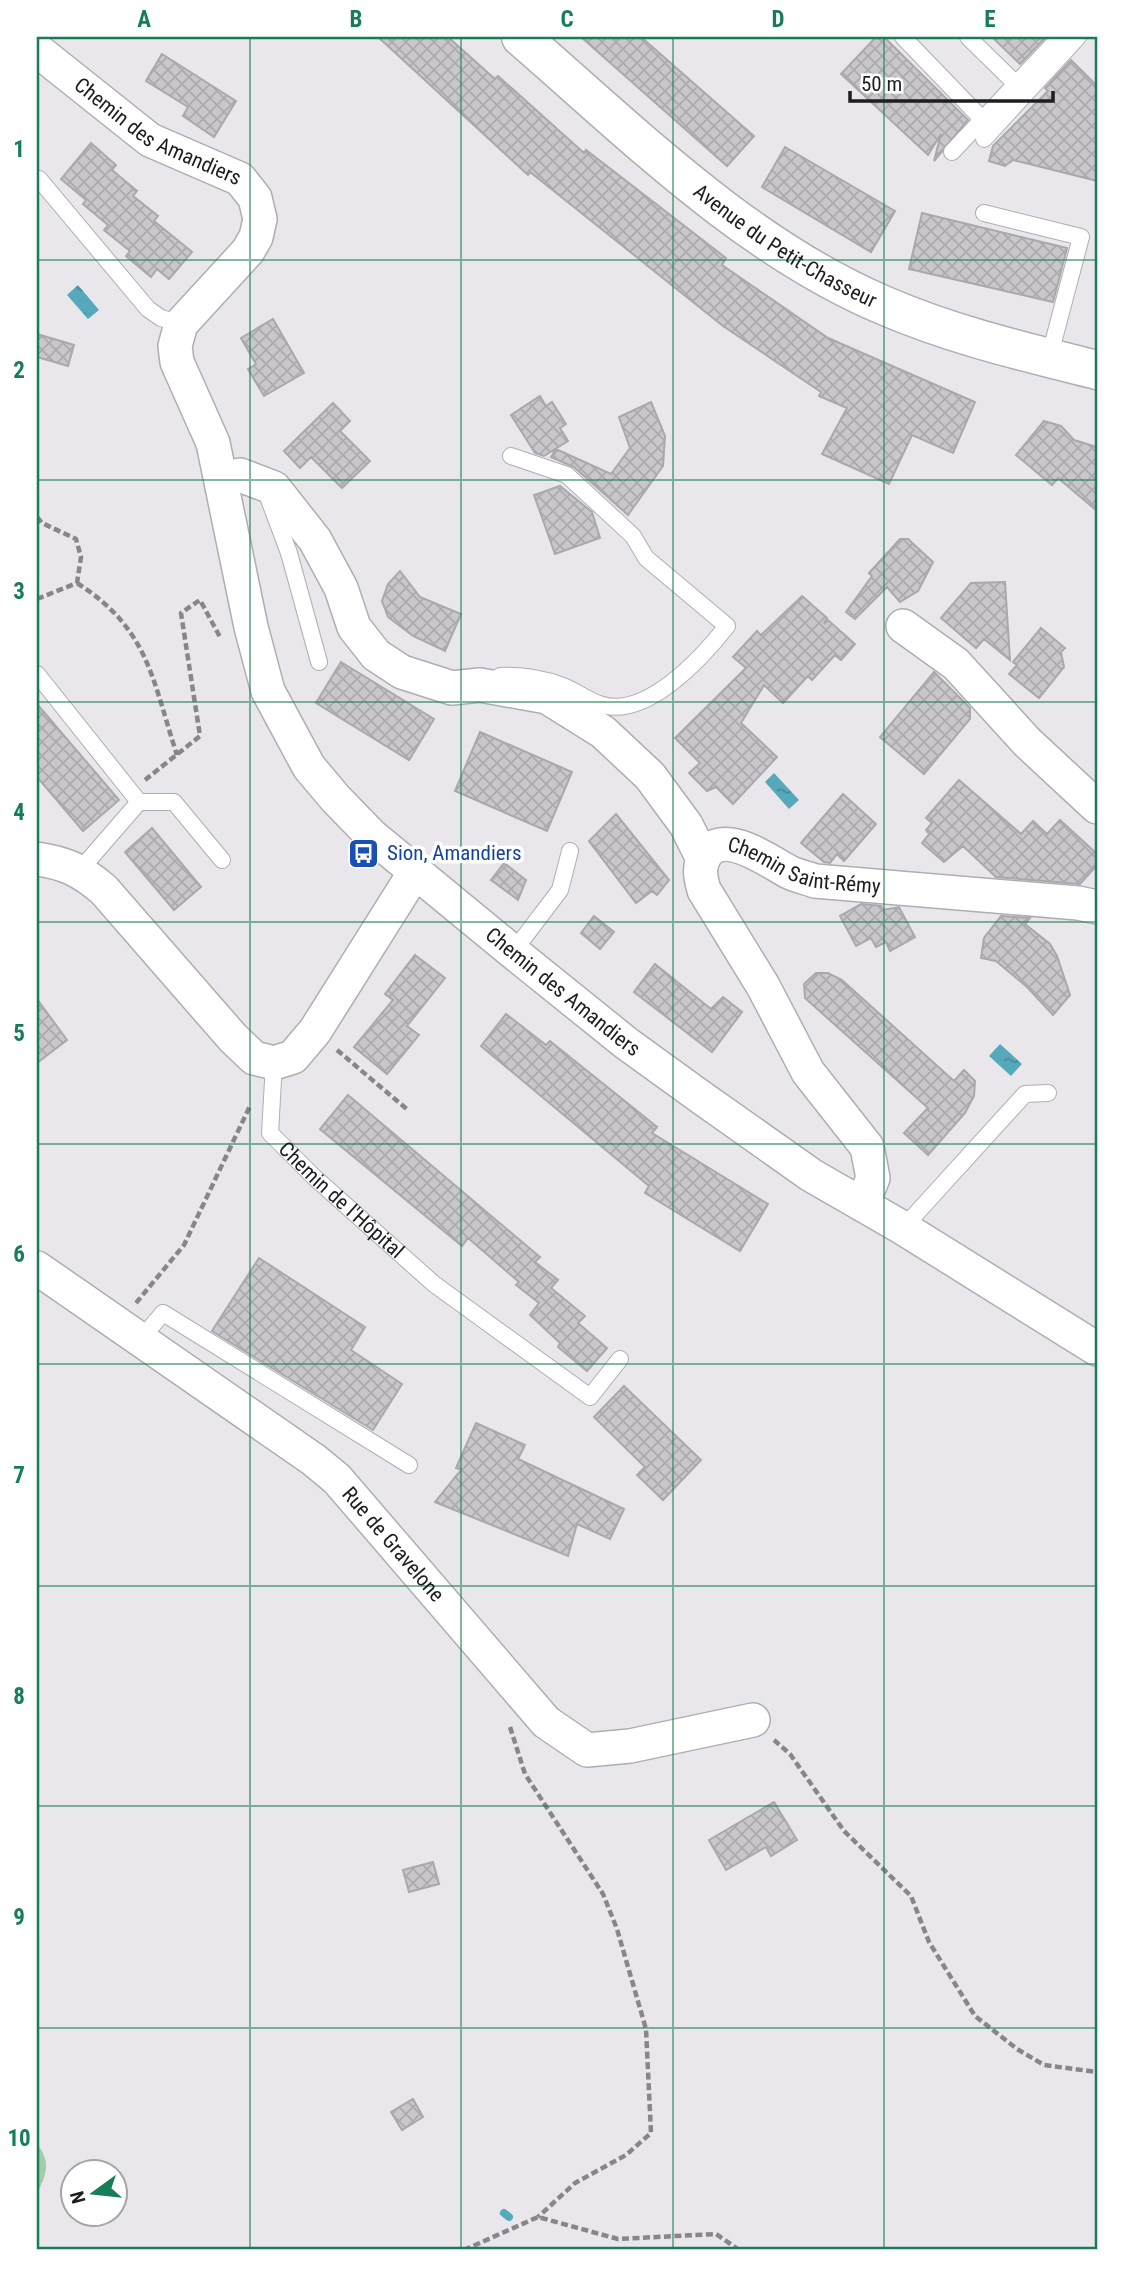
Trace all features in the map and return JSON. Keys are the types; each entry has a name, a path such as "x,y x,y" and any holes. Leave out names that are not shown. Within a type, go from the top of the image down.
{"street":[{"name":"Avenue du Petit-Chasseur","path":"521,37 705,195 748,228 828,278 883,305 974,339 1097,370"},
{"name":"Chemin des Amandiers","path":"37,50 150,140 240,179 255,198 260,219 256,237 248,251 181,324 175,345 177,362 213,443 251,628 268,691 309,767 372,836 626,1043 811,1175 904,1228 1097,1349"},
{"path":"222,479 240,475 274,488 315,540 341,588 354,626 376,655 402,672 452,688 480,685 547,697 603,732 650,776 686,825 703,859"},
{"path":"902,626 957,664 1027,742 1097,807"},
{"name":"Chemin Saint-Rémy","path":"862,1204 873,1178 867,1147 808,1072 763,986 704,890 699,873 710,848 722,844 754,851 792,874 815,881 1097,907"},
{"path":"37,859 60,862 80,870 104,890 233,1038 254,1058 274,1063 293,1057 314,1031 415,872"},
{"name":"Rue de Gravelone","path":"37,1268 314,1460 337,1479 546,1722 587,1750 630,1746 753,1720"}],"lane":[{"path":"903,37 982,119"},
{"path":"968,37 1016,84"},
{"path":"952,152 1060,37"},
{"path":"984,139 1078,37"},
{"path":"39,179 148,309 161,318 181,324"},
{"path":"984,214 1081,237 1049,358"},
{"path":"480,685 491,676 527,675 564,686 603,705 634,705 657,693 708,650 727,626 646,558 634,536 567,475 511,456"},
{"path":"263,484 289,553 318,662"},
{"path":"37,674 135,797 174,802 222,860"},
{"path":"80,870 135,797"},
{"path":"513,952 560,890 570,851"},
{"name":"Chemin de l'Hôpital","path":"274,1063 270,1133 314,1177 434,1284 590,1397 621,1359"},
{"path":"904,1228 1025,1094 1048,1093"},
{"path":"139,1341 163,1313 409,1465"}],"path":[{"path":"37,517 42,523 76,539 81,557 78,583"},
{"path":"37,599 78,583"},
{"path":"78,583 102,598 136,637 177,755"},
{"path":"135,797 200,736 181,613 200,600"},
{"path":"314,1031 409,1111"},
{"path":"133,1306 184,1245 243,1119 274,1063"},
{"path":"753,1720 790,1754 844,1831 911,1896 929,1942 975,2016 1017,2049 1044,2065 1097,2072"},
{"path":"464,2250 538,2217 575,2183 626,2155 651,2133 646,2029 617,1929 603,1894 525,1774 510,1726"},
{"path":"538,2217 618,2239 716,2234 739,2250"}],"green space":[{"path":"37,2144 45,2157 46,2169 37,2194"}],"water":[{"path":"78,285 99,310 88,319 67,295"},
{"path":"774,773 799,800 789,809 765,782"},
{"path":"1000,1044 1022,1064 1011,1076 989,1056"}],"building":[{"path":"378,37 448,37 495,79 498,76 584,153 586,150 726,258 722,265 828,338 975,402 953,453 912,435 889,484 822,454 847,408 819,396 821,392 723,326 530,172 528,175"},
{"path":"581,37 641,37 754,136 727,166"},
{"path":"876,37 884,37 968,120 934,161 941,134 928,155 841,74"},
{"path":"992,37 1046,37 1020,64"},
{"path":"162,54 236,101 214,137 183,116 188,107 146,81"},
{"path":"1071,60 1097,86 1097,181 1013,160 1005,166 989,161 993,146 1048,91 1045,88"},
{"path":"91,143 116,165 112,170 137,191 133,196 158,216 154,221 192,252 169,279 157,269 151,277 126,256 130,251 104,230 108,225 83,204 86,200 61,179"},
{"path":"785,147 895,211 871,252 762,187"},
{"path":"922,213 1067,248 1053,302 909,269"},
{"path":"273,319 304,373 264,396 248,369 256,364 241,338"},
{"path":"37,334 74,345 68,366 37,357"},
{"path":"540,396 546,406 552,402 566,424 560,428 568,441 544,456 535,453 511,415"},
{"path":"651,402 665,436 663,466 628,515 574,467 551,457 556,449 611,474 630,448 619,417"},
{"path":"333,403 350,421 340,431 370,461 342,488 311,457 300,468 284,451"},
{"path":"1044,421 1061,426 1074,440 1097,447 1097,511 1058,478 1052,485 1016,455"},
{"path":"560,486 592,512 600,538 555,554 534,495"},
{"path":"900,539 908,539 933,562 918,591 900,602 887,587 855,619 846,612 872,576 869,573"},
{"path":"400,571 420,597 461,614 445,651 413,636 388,617 382,601 388,584"},
{"path":"1005,582 1010,660 984,639 976,648 941,618 971,583"},
{"path":"802,596 827,618 824,624 828,620 855,644 841,660 835,655 812,680 808,676 783,703 764,685 741,723 777,757 733,804 716,787 707,791 689,773 700,763 675,738 746,668 733,657 757,631 761,635"},
{"path":"1041,628 1065,648 1061,652 1064,667 1039,698 1009,674 1017,665 1013,662"},
{"path":"341,662 434,719 409,760 316,703"},
{"path":"934,672 970,708 970,719 924,774 880,737"},
{"path":"37,704 119,800 83,831 37,777"},
{"path":"480,732 572,772 547,831 455,791"},
{"path":"959,780 1021,834 1033,821 1047,834 1060,820 1097,854 1097,865 1080,884 996,877 963,846 944,862 922,843 929,834 926,830 932,823 926,818"},
{"path":"843,794 876,824 844,861 837,854 830,863 824,862 801,843"},
{"path":"616,814 669,880 657,895 652,891 636,903 589,841"},
{"path":"152,828 201,887 174,910 125,852"},
{"path":"504,863 526,880 518,900 491,880"},
{"path":"861,904 881,906 883,910 899,907 915,937 890,951 886,942 876,947 871,938 856,946 840,916"},
{"path":"594,916 614,932 600,949 581,933"},
{"path":"1001,916 1030,918 1025,924 1050,944 1057,956 1070,995 1053,1015 1027,987 996,961 981,958 984,938"},
{"path":"415,955 445,978 407,1026 419,1035 387,1074 354,1047 393,1000 385,994"},
{"path":"655,964 711,1009 723,997 742,1012 712,1052 634,992"},
{"path":"816,973 828,973 842,980 954,1081 964,1070 975,1081 974,1096 965,1113 928,1155 904,1133 928,1108 805,998 804,984"},
{"path":"37,999 67,1040 37,1063"},
{"path":"506,1014 546,1045 550,1041 657,1127 652,1133 768,1204 740,1251 645,1193 649,1186 481,1046"},
{"path":"348,1095 540,1257 535,1262 558,1280 551,1288 585,1316 578,1323 607,1348 587,1371 558,1347 560,1343 530,1315 539,1303 516,1285 519,1282 468,1238 462,1246 320,1129"},
{"path":"259,1258 365,1327 351,1350 402,1384 373,1430 212,1331"},
{"path":"624,1386 701,1460 663,1500 637,1475 645,1467 594,1417"},
{"path":"476,1423 525,1445 518,1459 624,1509 610,1539 577,1524 568,1556 435,1502 461,1470 456,1468"},
{"path":"774,1802 797,1840 771,1856 766,1847 726,1870 709,1840"},
{"path":"433,1862 439,1884 409,1892 403,1870"},
{"path":"413,2099 423,2117 402,2130 391,2112"}],"waterway":[{"path":"504,2213 509,2217"}],"place":[{"name":"Sion, Amandiers","path":"364,853"}]}
